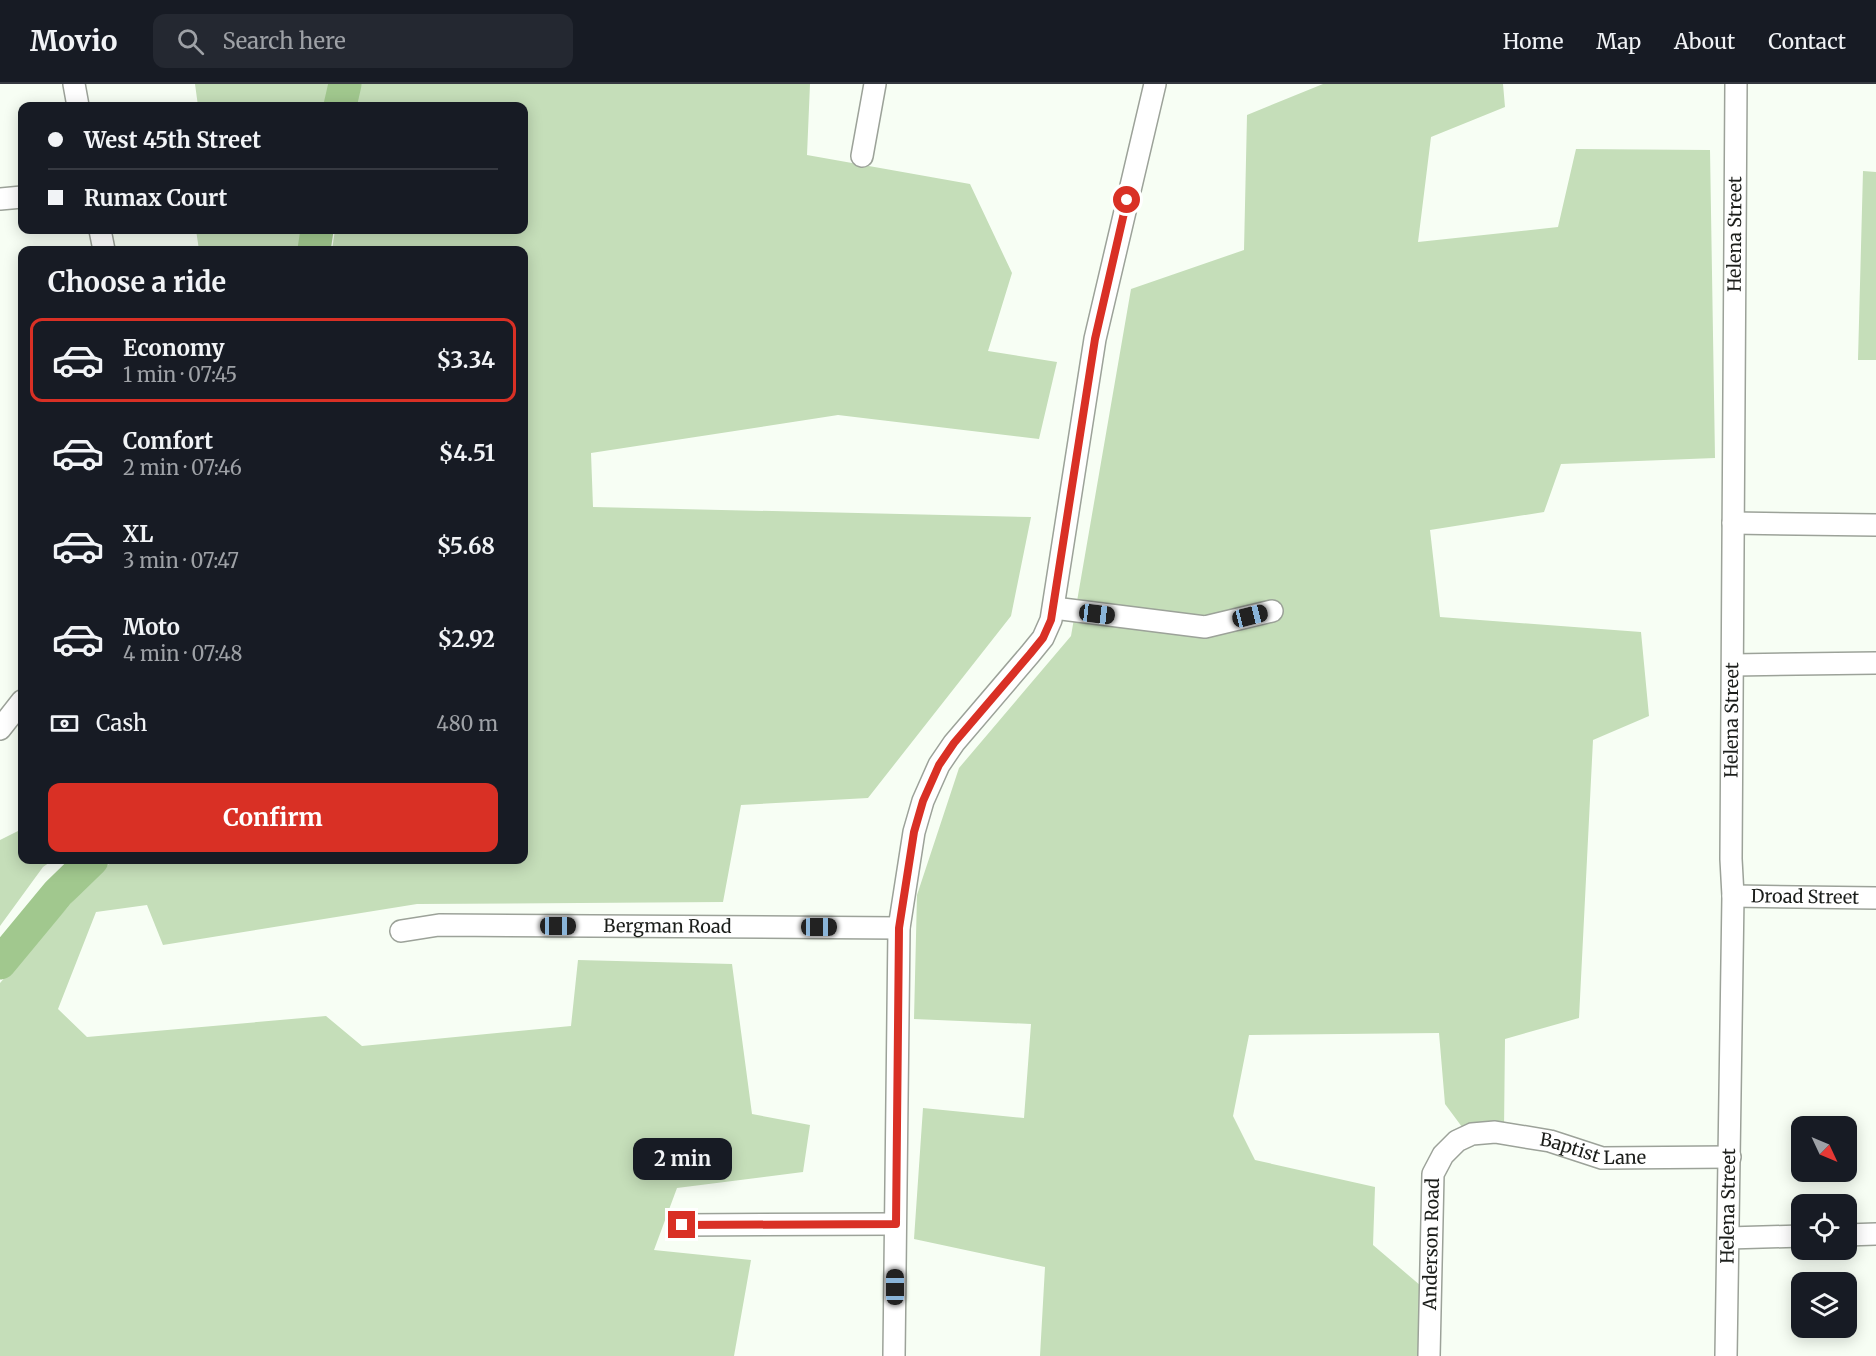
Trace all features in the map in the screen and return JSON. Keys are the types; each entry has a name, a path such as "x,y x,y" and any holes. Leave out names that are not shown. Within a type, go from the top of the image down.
{"street":[{"path":"74,84 77,102"},
{"path":"862,156 875,84"},
{"path":"894,1356 899,928 914,832 923,801 939,765 954,743 1043,638 1054,608 1095,339 1155,84"},
{"name":"Helena Street","path":"1726,1356 1733,896 1731,859 1736,84"},
{"path":"0,199 18,197"},
{"path":"1733,523 1876,525"},
{"path":"1054,608 1205,627 1272,611"},
{"path":"1733,665 1876,663"},
{"path":"0,729 18,706"},
{"name":"Droad Street","path":"1733,896 1876,898"},
{"name":"Bergman Road","path":"401,931 439,925 899,928"},
{"name":"Baptist Lane","path":"1457,1141 1472,1134 1495,1132 1550,1141 1602,1158 1730,1157"},
{"name":"Anderson Road","path":"1429,1356 1433,1174 1443,1155 1457,1141"},
{"path":"682,1225 896,1224"},
{"path":"1857,1235 1876,1234"},
{"path":"1728,1238 1791,1236"}],"green space":[{"path":"195,84 337,84 333,102 197,102"},
{"path":"357,84 810,84 807,155 970,184 1012,273 988,351 1057,362 1039,439 838,415 591,453 593,507 1031,517 1011,616 868,798 741,805 723,902 417,904 163,945 147,905 96,912 58,1009 87,1037 326,1016 362,1046 571,1026 578,960 732,964 752,1114 810,1125 803,1172 677,1188 654,1250 751,1260 734,1356 0,1356 0,983 89,883 109,864 528,864 528,246 333,246 334,234 528,234 528,102 354,102"},
{"path":"1323,84 1503,84 1505,107 1431,137 1418,242 1558,227 1576,149 1710,150 1715,458 1561,464 1544,512 1430,530 1440,617 1641,632 1649,716 1593,740 1579,1018 1505,1039 1504,1130 1465,1131 1445,1104 1439,1033 1249,1035 1233,1116 1255,1160 1375,1187 1373,1245 1421,1286 1418,1356 1040,1356 1045,1267 914,1239 923,1108 1024,1118 1031,1024 914,1019 917,895 959,768 1071,636 1131,289 1244,250 1247,115"},
{"path":"1863,171 1876,172 1876,360 1858,360"},
{"path":"197,234 305,234 302,246 198,246"},
{"path":"18,831 18,864 47,864 0,926 0,840"}],"waterway":[{"path":"341,102 345,84"},
{"path":"315,246 316,234"},
{"path":"0,963 58,893 88,864"}],"route":[{"path":"682,1225 896,1224 899,928 914,832 923,801 939,765 954,743 1043,638 1051,620 1095,339 1127,200"}]}
